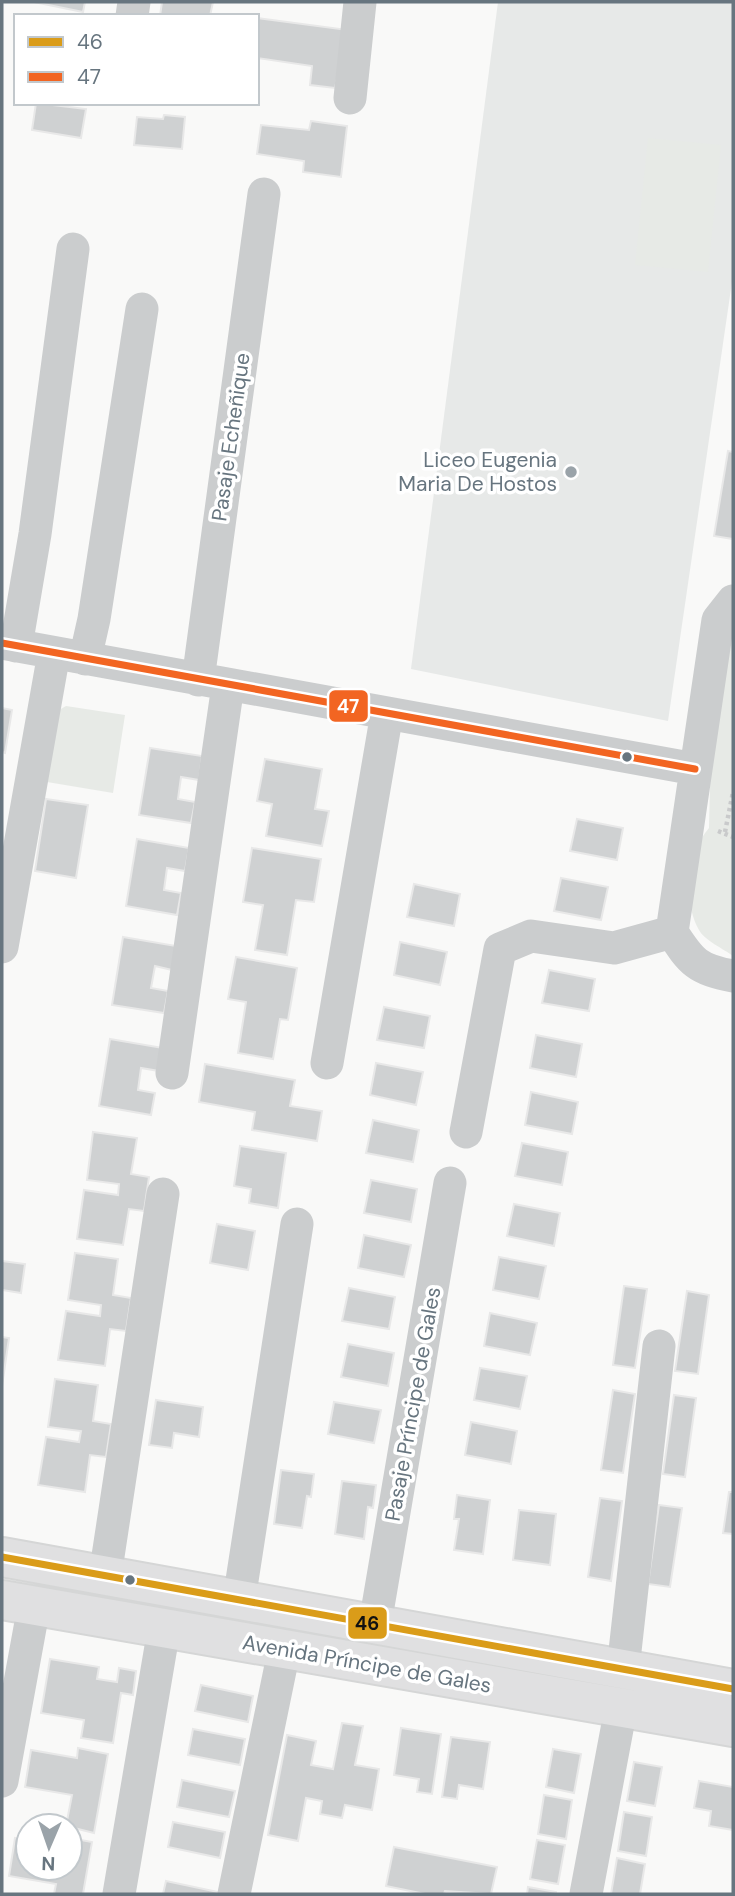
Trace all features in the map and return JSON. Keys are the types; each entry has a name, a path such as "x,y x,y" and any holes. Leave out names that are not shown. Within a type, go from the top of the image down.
{"main road":[{"name":"Avenida Príncipe de Gales","path":"2,1557 733,1689"},
{"name":"Avenida Príncipe de Gales","path":"18,1603 733,1727"}],"street":[{"path":"350,98 360,2"},
{"name":"Pasaje Echeñique","path":"172,1073 264,194"},
{"path":"73,249 35,534 9,645 695,769"},
{"path":"2,947 69,656 94,619 142,309"},
{"path":"733,601 718,620 673,932 690,961 712,972 733,976"},
{"path":"327,1063 387,713"},
{"path":"466,1132 500,949 531,936 614,948 673,932"},
{"name":"Pasaje Príncipe de Gales","path":"374,1624 450,1183"},
{"path":"105,1576 163,1194"},
{"path":"239,1600 297,1224"},
{"path":"623,1669 659,1346"},
{"path":"2,1781 18,1603"},
{"path":"119,1894 164,1629"},
{"path":"234,1894 284,1651"},
{"path":"586,1894 621,1708"}],"path":[{"path":"725,833 733,792"}],"shaded area":[{"name":"Liceo Eugenia Maria De Hostos","path":"498,2 733,2 733,275 668,721 411,669"},
{"path":"648,138 721,145 708,272 635,265"},
{"path":"733,619 733,956 699,930 690,905 689,891 696,850 709,828 711,744"},
{"path":"66,706 125,715 113,793 41,781 54,713"}],"building":[{"path":"34,2 85,2 83,12"},
{"path":"162,2 213,2 210,14 160,14"},
{"path":"259,18 348,30 335,88 310,85 312,66 259,58"},
{"path":"36,105 86,109 81,138 32,130"},
{"path":"164,115 185,117 182,149 134,145 137,117 163,119"},
{"path":"311,121 347,126 341,177 303,172 304,161 257,154 261,125 309,130"},
{"path":"728,451 733,452 733,539 714,536"},
{"path":"2,708 12,710 5,753 2,752"},
{"path":"150,748 202,756 199,780 181,777 178,799 195,802 191,823 139,815"},
{"path":"265,759 322,769 315,809 329,811 322,846 266,836 272,804 257,801"},
{"path":"46,799 88,805 76,878 35,871"},
{"path":"577,819 623,828 617,860 570,851"},
{"path":"137,839 189,848 185,871 167,868 164,890 181,893 177,915 126,906"},
{"path":"252,848 321,859 314,902 296,900 287,955 255,950 263,905 243,902"},
{"path":"561,878 608,887 601,920 554,911"},
{"path":"414,884 460,894 454,926 407,917"},
{"path":"123,937 176,946 172,970 155,966 151,988 168,991 164,1013 112,1005"},
{"path":"400,942 447,952 440,985 394,975"},
{"path":"236,957 297,968 288,1020 280,1019 273,1059 238,1053 246,1002 228,999"},
{"path":"549,970 595,979 589,1011 542,1003"},
{"path":"384,1007 430,1016 424,1048 377,1040"},
{"path":"536,1035 582,1044 576,1077 530,1068"},
{"path":"110,1039 163,1048 159,1071 141,1068 138,1090 155,1093 151,1115 99,1106"},
{"path":"376,1063 423,1072 416,1105 370,1095"},
{"path":"205,1064 295,1080 290,1106 322,1111 317,1141 252,1130 255,1112 199,1102"},
{"path":"531,1092 578,1102 572,1134 525,1125"},
{"path":"373,1120 419,1130 413,1162 366,1153"},
{"path":"93,1132 137,1138 131,1174 149,1177 144,1211 129,1209 123,1245 77,1239 84,1190 118,1195 119,1184 87,1180"},
{"path":"522,1143 568,1152 562,1185 515,1176"},
{"path":"240,1146 286,1153 278,1208 249,1203 251,1189 234,1186"},
{"path":"371,1180 417,1189 411,1222 364,1213"},
{"path":"514,1204 560,1213 554,1246 507,1236"},
{"path":"217,1224 255,1231 248,1270 210,1263"},
{"path":"364,1235 411,1245 404,1277 358,1268"},
{"path":"75,1253 118,1259 113,1295 131,1298 126,1331 110,1329 105,1366 58,1360 66,1311 100,1316 101,1305 68,1300"},
{"path":"499,1257 546,1266 539,1299 493,1290"},
{"path":"2,1261 25,1264 21,1293 2,1290"},
{"path":"624,1286 647,1289 635,1368 613,1365"},
{"path":"349,1288 395,1297 389,1329 342,1321"},
{"path":"687,1291 709,1295 698,1374 675,1371"},
{"path":"490,1313 537,1323 530,1355 484,1346"},
{"path":"2,1337 9,1338 2,1386"},
{"path":"348,1344 394,1353 388,1386 341,1377"},
{"path":"480,1368 527,1376 520,1409 474,1400"},
{"path":"55,1379 98,1385 93,1421 111,1424 106,1457 90,1455 85,1492 38,1485 46,1437 79,1442 81,1431 48,1427"},
{"path":"613,1390 635,1394 623,1473 601,1470"},
{"path":"674,1395 696,1398 685,1477 663,1474"},
{"path":"156,1400 203,1407 199,1437 174,1433 172,1448 149,1445"},
{"path":"334,1402 381,1410 374,1443 328,1434"},
{"path":"471,1422 517,1431 511,1464 465,1455"},
{"path":"281,1470 314,1474 302,1528 274,1524"},
{"path":"342,1481 376,1485 373,1508 368,1507 364,1539 335,1534"},
{"path":"729,1492 733,1492 733,1534 723,1533"},
{"path":"457,1495 490,1500 483,1554 454,1550 459,1519 454,1519"},
{"path":"600,1498 622,1501 611,1581 588,1577"},
{"path":"659,1505 682,1508 670,1587 648,1584"},
{"path":"519,1510 556,1514 550,1565 513,1560"},
{"path":"50,1659 99,1667 97,1679 117,1682 119,1668 136,1671 133,1695 121,1693 113,1743 81,1738 84,1720 41,1713"},
{"path":"201,1685 253,1696 248,1722 195,1711"},
{"path":"342,1723 363,1726 355,1765 379,1769 372,1810 345,1805 342,1818 320,1814 322,1801 306,1798 298,1841 268,1835 287,1735 316,1741 311,1765 333,1769"},
{"path":"401,1728 441,1734 432,1794 417,1792 419,1779 394,1775"},
{"path":"193,1729 245,1739 240,1765 188,1755"},
{"path":"451,1737 490,1742 483,1789 459,1785 457,1799 442,1797"},
{"path":"78,1748 108,1754 94,1833 84,1830 84,1812 69,1812 72,1795 25,1787 31,1750 77,1758"},
{"path":"553,1749 581,1754 574,1793 546,1787"},
{"path":"634,1762 662,1767 655,1806 627,1801"},
{"path":"182,1780 235,1791 229,1817 177,1807"},
{"path":"699,1781 733,1787 733,1830 709,1826 711,1811 694,1808"},
{"path":"544,1795 572,1800 566,1839 538,1834"},
{"path":"624,1812 652,1817 646,1856 618,1851"},
{"path":"173,1822 225,1832 220,1858 168,1847"},
{"path":"537,1840 565,1845 558,1884 530,1879"},
{"path":"84,1841 92,1842 83,1894 54,1894 56,1884 44,1882 84,1882"},
{"path":"14,1844 14,1877 9,1876"},
{"path":"394,1847 497,1867 491,1894 445,1891 444,1894 425,1894 386,1886"},
{"path":"617,1858 645,1864 640,1894 611,1894"},
{"path":"166,1881 218,1892 218,1894 163,1894"},
{"path":"528,1887 556,1892 556,1894 527,1894"}],"transit line":[{"name":"47","path":"2,643 695,769"},
{"name":"46","path":"2,1557 733,1689"}],"place":[{"name":"Liceo Eugenia Maria De Hostos","path":"571,472"}]}
